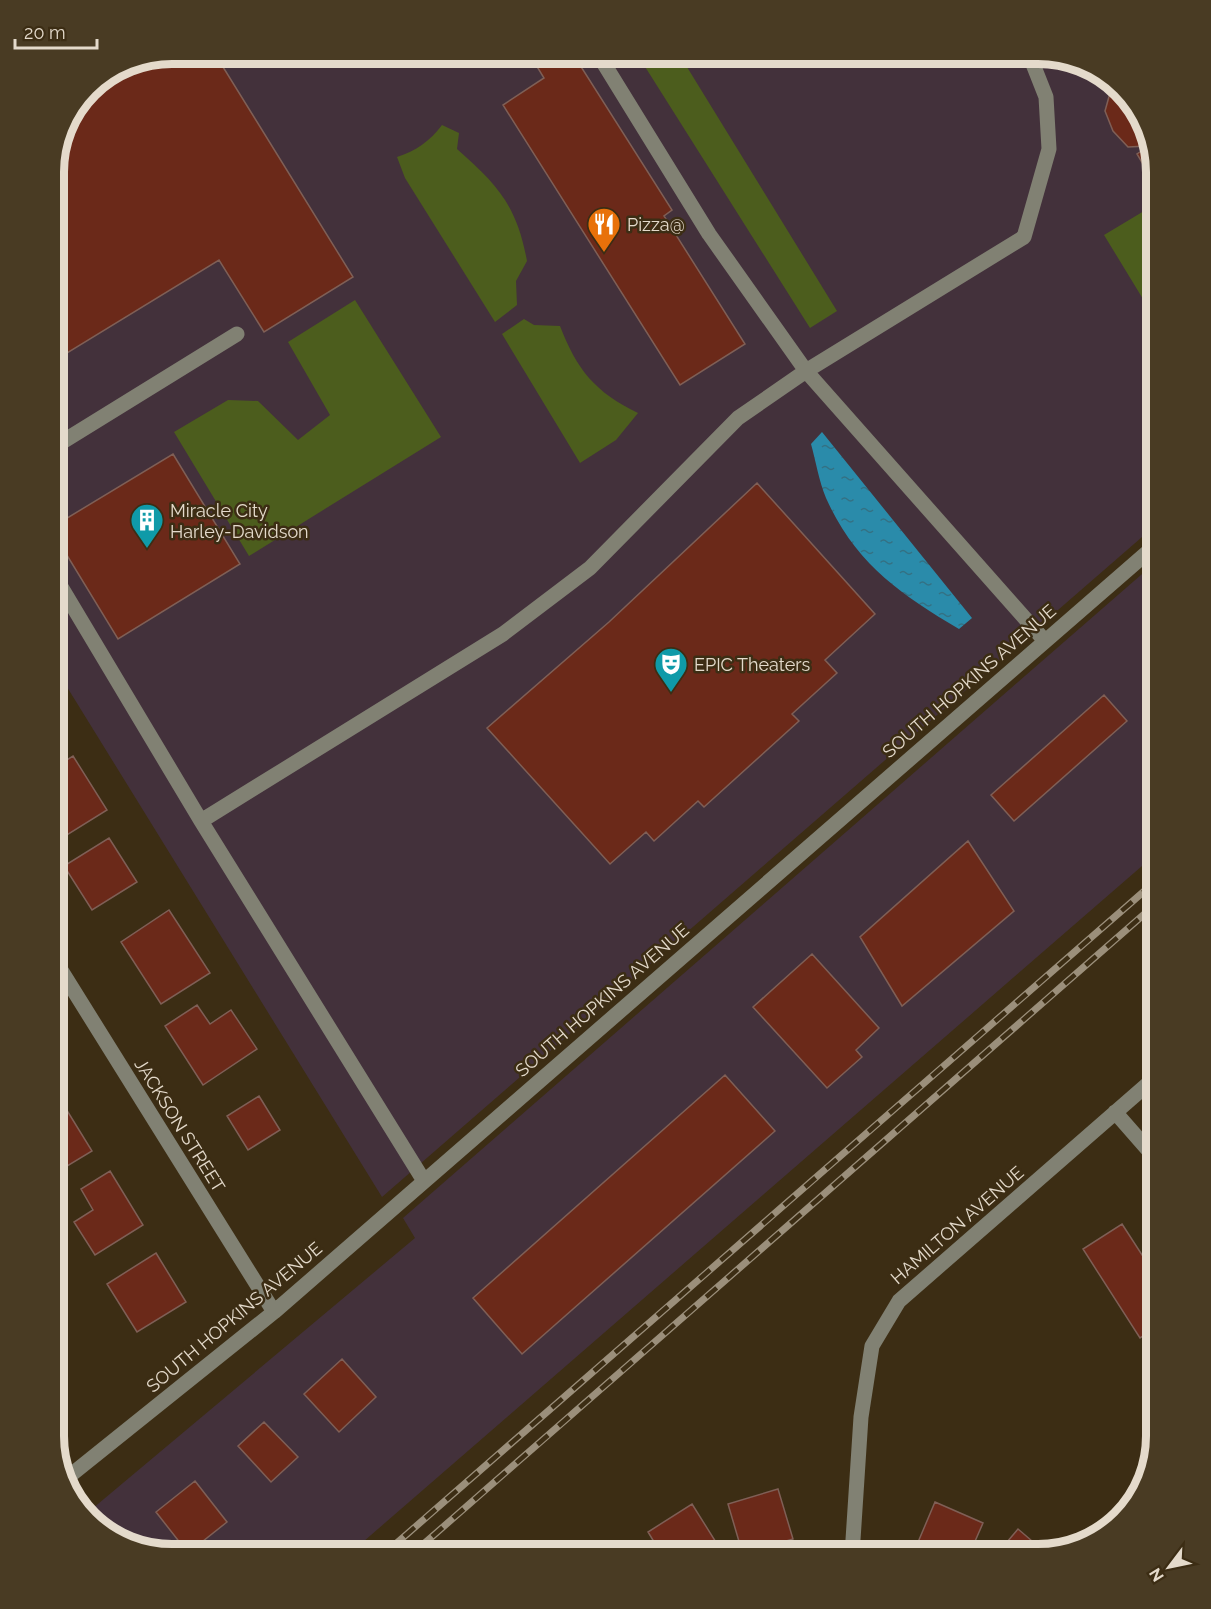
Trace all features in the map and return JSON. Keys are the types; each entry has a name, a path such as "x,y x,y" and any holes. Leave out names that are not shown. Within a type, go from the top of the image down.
{"street":[{"path":"604,65 710,234 806,371 1045,641"},
{"path":"201,821 520,621 590,568 738,418 806,371 1024,237 1049,149 1046,97 1033,65"},
{"path":"65,440 237,334"},
{"name":"SOUTH HOPKINS AVENUE","path":"72,1474 274,1312 1146,554"},
{"path":"65,593 201,821 424,1181"},
{"name":"JACKSON STREET","path":"64,975 274,1312"},
{"name":"HAMILTON AVENUE","path":"853,1544 861,1417 872,1346 899,1301 1146,1085"},
{"path":"1115,1112 1146,1147"}],"shaded area":[{"path":"166,65 1052,65 1092,79 1115,96 1128,113 1141,138 1146,166 1146,534 382,1197 65,683 65,159 70,138 83,113 101,91 119,79 145,68"},
{"path":"1146,571 1146,863 361,1544 159,1544 125,1533 101,1518 92,1509 415,1238 403,1218"}],"green space":[{"path":"644,65 686,65 837,311 810,328"},
{"path":"442,125 459,133 457,149 484,174 504,198 518,225 523,242 527,261 516,281 517,305 495,322 405,178 397,157 422,145"},
{"path":"1146,210 1146,304 1104,235"},
{"path":"355,300 441,437 249,556 174,432 228,400 258,401 298,440 330,415 288,342"},
{"path":"524,319 534,325 560,326 573,355 589,378 610,397 638,413 616,440 580,463 502,334"}],"water":[{"path":"822,432 972,618 959,629 917,603 881,575 851,541 826,498 819,478 811,444"}],"building":[{"path":"166,65 222,65 353,277 264,332 219,260 65,354 65,159 70,138 87,107 101,91 119,79 145,68"},
{"path":"536,65 580,65 672,210 664,216 745,344 680,385 503,105 544,78"},
{"path":"1110,93 1128,113 1143,146 1128,147 1113,131 1105,111"},
{"path":"1144,150 1146,169 1137,154"},
{"name":"Miracle City Harley-Davidson","path":"173,454 240,564 118,639 65,552 65,520"},
{"name":"EPIC Theaters","path":"757,483 875,614 825,660 837,673 792,714 799,721 704,807 698,801 654,841 646,832 610,864 487,728 609,622"},
{"path":"1104,695 1127,721 1014,821 991,795"},
{"path":"73,756 107,810 64,836 65,761"},
{"path":"109,838 137,882 92,910 64,866"},
{"path":"968,841 1014,911 902,1006 860,937"},
{"path":"169,910 210,973 161,1004 121,942"},
{"path":"812,954 879,1028 856,1050 862,1057 827,1088 753,1007"},
{"path":"197,1005 210,1024 231,1010 257,1049 203,1085 165,1026"},
{"path":"725,1075 775,1131 522,1354 473,1298"},
{"path":"259,1096 280,1130 248,1150 227,1116"},
{"path":"64,1106 92,1151 64,1168"},
{"path":"110,1171 143,1225 95,1255 74,1222 93,1210 81,1189"},
{"path":"1122,1224 1146,1261 1146,1334 1140,1338 1083,1249"},
{"path":"156,1253 186,1302 137,1332 107,1284"},
{"path":"342,1359 376,1397 339,1432 304,1394"},
{"path":"264,1422 298,1457 271,1482 238,1446"},
{"path":"195,1481 227,1522 199,1544 181,1544 156,1512"},
{"path":"778,1489 793,1539 776,1544 740,1544 728,1504"},
{"path":"935,1502 983,1523 974,1544 917,1544"},
{"path":"692,1504 717,1544 655,1544 648,1532"},
{"path":"1018,1529 1036,1544 1005,1544"}],"railway":[{"path":"396,1544 1146,890"},
{"path":"424,1544 1146,913"}],"place":[{"name":"Pizza@","path":"604,253"},
{"name":"Miracle City Harley-Davidson","path":"147,549"},
{"name":"EPIC Theaters","path":"671,693"}]}
